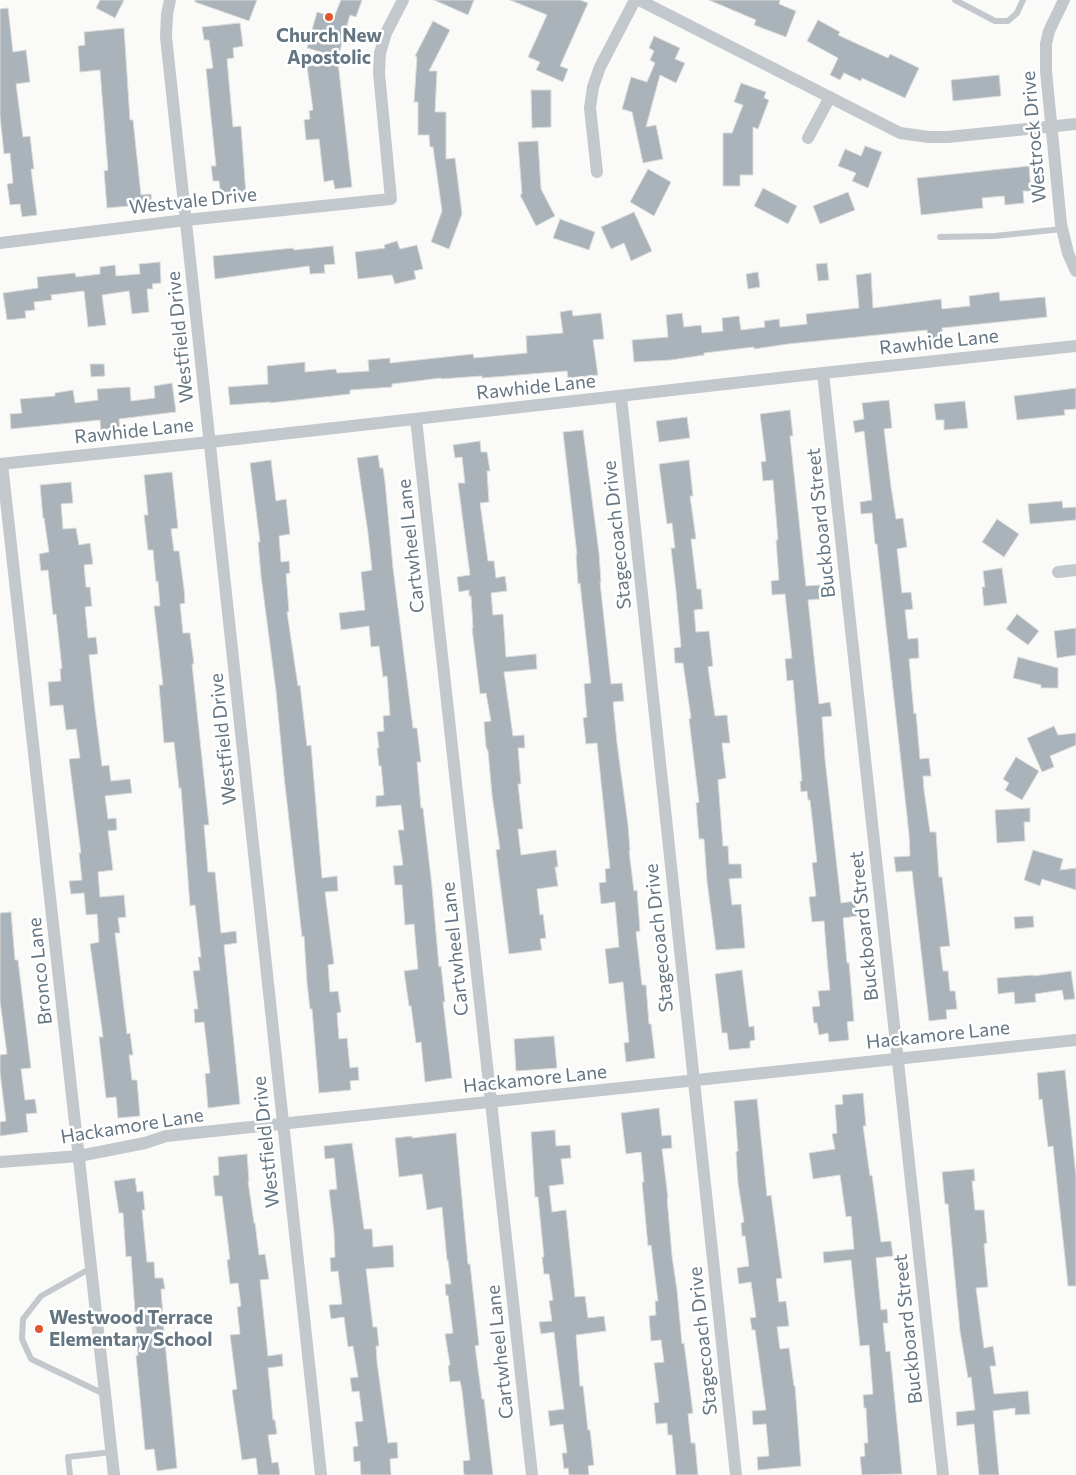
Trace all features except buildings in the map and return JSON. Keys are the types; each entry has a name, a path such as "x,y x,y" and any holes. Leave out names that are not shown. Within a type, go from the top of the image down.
{"street":[{"name":"Westfield Drive","path":"170,0 166,37 321,1475"},
{"name":"Westvale Drive","path":"0,243 186,220 391,199 378,74 380,53 386,34 403,0"},
{"path":"597,172 591,129 590,108 592,92 600,67 635,0"},
{"path":"639,0 900,134 948,137 1076,124"},
{"name":"Westrock Drive","path":"1064,0 1049,31 1046,44 1046,71 1062,229 1068,253 1076,271"},
{"path":"808,138 830,98"},
{"name":"Rawhide Lane","path":"1,464 1076,346"},
{"name":"Buckboard Street","path":"823,373 943,1475"},
{"name":"Stagecoach Drive","path":"621,397 736,1475"},
{"name":"Cartwheel Lane","path":"416,419 532,1475"},
{"name":"Bronco Lane","path":"1,464 114,1475"},
{"path":"1058,572 1076,570"},
{"name":"Hackamore Lane","path":"0,1162 79,1156 145,1143 166,1136 491,1103 898,1057 1076,1040"}],"lane":[{"path":"955,0 996,21 1008,21 1017,13 1023,0"},
{"path":"940,237 995,236 1062,229"},
{"path":"91,1267 42,1296 23,1319 22,1339 31,1359 106,1395"},
{"path":"70,1475 68,1458 112,1452"}],"place":[{"name":"Church New Apostolic","path":"329,17"},
{"name":"Westwood Terrace Elementary School","path":"39,1329"}]}
